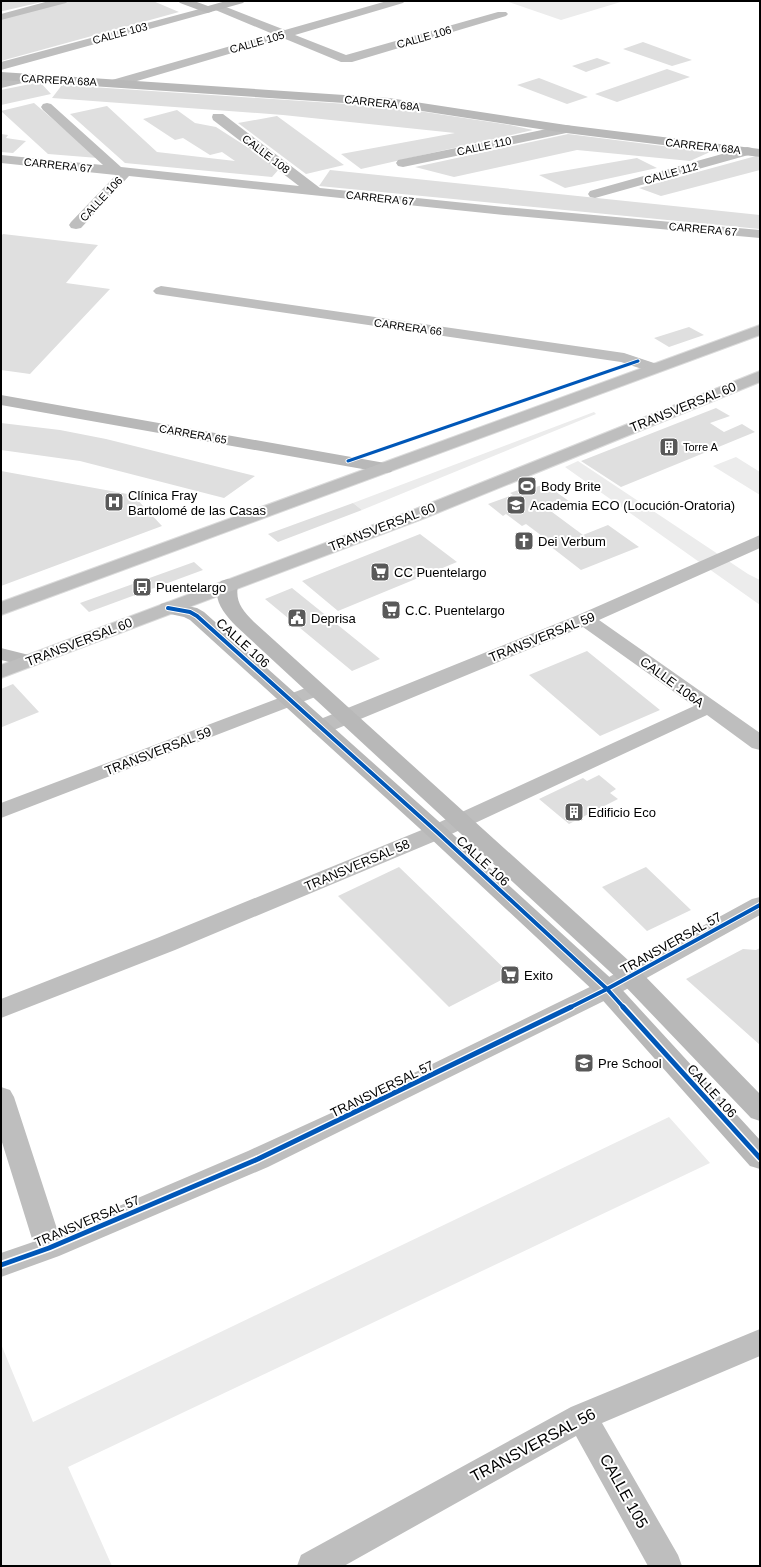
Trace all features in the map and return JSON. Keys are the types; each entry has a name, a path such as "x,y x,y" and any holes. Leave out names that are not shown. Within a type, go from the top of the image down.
{"street":[{"path":"1,17 62,1"},
{"path":"184,1 285,34"},
{"name":"CALLE 103","path":"1,66 239,1"},
{"name":"CALLE 105","path":"116,83 399,1"},
{"name":"CALLE 106","path":"285,34 346,59 502,14"},
{"name":"CARRERA 68A","path":"1,76 388,102 566,129 754,152"},
{"path":"1,84 27,78"},
{"path":"47,108 122,171"},
{"name":"CALLE 108","path":"218,118 315,191"},
{"name":"CALLE 110","path":"403,163 566,129"},
{"name":"CALLE 112","path":"595,194 754,152"},
{"name":"CARRERA 67","path":"1,159 504,211 760,234"},
{"name":"CALLE 106","path":"76,226 122,171"},
{"name":"CARRERA 66","path":"161,291 617,357 638,361 654,368"},
{"path":"1,609 760,330"},
{"name":"TRANSVERSAL 60","path":"1,672 419,514 760,376"},
{"name":"CARRERA 65","path":"1,400 385,468"},
{"name":"TRANSVERSAL 59","path":"322,727 585,619 760,541"},
{"name":"CALLE 106","path":"228,585 228,605 235,614 345,717 630,976 760,1111"},
{"name":"CALLE 106","path":"168,608 190,612 197,616 322,727 607,989 760,1158"},
{"name":"CALLE 106A","path":"585,619 760,743"},
{"path":"1,654 30,661"},
{"name":"TRANSVERSAL 59","path":"1,811 316,690"},
{"name":"TRANSVERSAL 58","path":"1,1009 166,944 437,832 708,707"},
{"name":"TRANSVERSAL 57","path":"1,1265 49,1248 293,1142 607,989 760,905"},
{"path":"1,1097 49,1248"},
{"name":"TRANSVERSAL 56","path":"313,1566 582,1417 760,1342"},
{"name":"CALLE 105","path":"582,1417 666,1566"}],"shaded area":[{"path":"506,1 624,1 561,20"},
{"path":"594,412 596,414 362,510 353,503"},
{"path":"736,457 760,472 760,495 713,466"},
{"path":"578,461 748,574 760,580 760,605 565,467"},
{"path":"669,1117 710,1163 68,1467 112,1566 1,1566 1,1344 33,1422"}],"building":[{"path":"1,1 42,1 42,2 1,11"},
{"path":"70,1 153,1 179,12 1,61 1,19"},
{"path":"643,42 692,60 672,66 623,49"},
{"path":"597,58 611,63 586,72 572,66"},
{"path":"667,69 690,77 617,102 595,94"},
{"path":"539,78 588,97 567,104 517,85"},
{"path":"40,82 51,94 1,105 1,90"},
{"path":"62,85 392,107 510,125 533,130 361,169 341,154 455,133 283,115 52,98"},
{"path":"34,103 98,158 48,154 1,111"},
{"path":"107,106 157,152 235,161 222,152 210,155 183,138 175,140 143,119 177,110 195,123 216,127 280,168 272,177 125,163 70,114"},
{"path":"277,116 344,165 306,174 238,123"},
{"path":"1,134 8,135 6,138 26,141 13,153 1,152"},
{"path":"568,134 710,152 690,161 577,150 454,177 415,167"},
{"path":"756,156 760,157 760,170 661,196 639,188"},
{"path":"637,158 657,168 565,188 539,175"},
{"path":"330,170 760,215 760,229 319,186"},
{"path":"3,234 98,245 66,283 110,289 30,374 1,370 1,236"},
{"path":"689,327 704,335 669,347 654,338"},
{"name":"Torre A","path":"716,408 730,416 710,423 724,432 742,424 755,432 621,487 581,461"},
{"path":"1,423 60,430 106,439 255,476 224,498 80,461 1,450"},
{"path":"1,471 133,495 162,526 1,586"},
{"path":"545,484 573,504 552,512 583,535 608,525 639,547 581,570 550,546 554,545 526,524 522,526 506,514 503,516 488,504 513,495 510,493 521,489 524,491"},
{"path":"353,503 362,510 278,542 268,534"},
{"name":"CC Puentelargo","path":"420,534 457,562 338,611 302,581"},
{"name":"Puentelargo","path":"194,562 203,570 89,612 80,603"},
{"path":"292,588 380,659 352,671 265,599"},
{"path":"587,651 660,710 600,736 529,675"},
{"path":"13,684 39,712 2,727 1,689"},
{"name":"Edificio Eco","path":"599,775 616,789 610,793 618,799 569,824 539,799 583,778 587,781"},
{"path":"399,867 511,975 449,1007 338,896"},
{"path":"646,867 691,910 647,931 602,887"},
{"path":"760,948 760,1045 686,979 743,949 756,950"}],"cycle path":[{"path":"348,461 638,361"},
{"path":"168,608 190,612 197,616 437,832 607,989 760,1158"},
{"path":"1,1265 49,1248 258,1159 349,1116 607,989 760,905"}],"place":[{"name":"Torre A","path":"669,447"},
{"name":"Body Brite","path":"527,486"},
{"name":"Clínica Fray Bartolomé de las Casas","path":"114,502"},
{"name":"Academia ECO (Locución-Oratoria)","path":"516,505"},
{"name":"Dei Verbum","path":"524,541"},
{"name":"CC Puentelargo","path":"380,572"},
{"name":"Puentelargo","path":"142,587"},
{"name":"C.C. Puentelargo","path":"391,610"},
{"name":"Deprisa","path":"297,618"},
{"name":"Edificio Eco","path":"574,812"},
{"name":"Exito","path":"510,975"},
{"name":"Pre School","path":"584,1063"}]}
